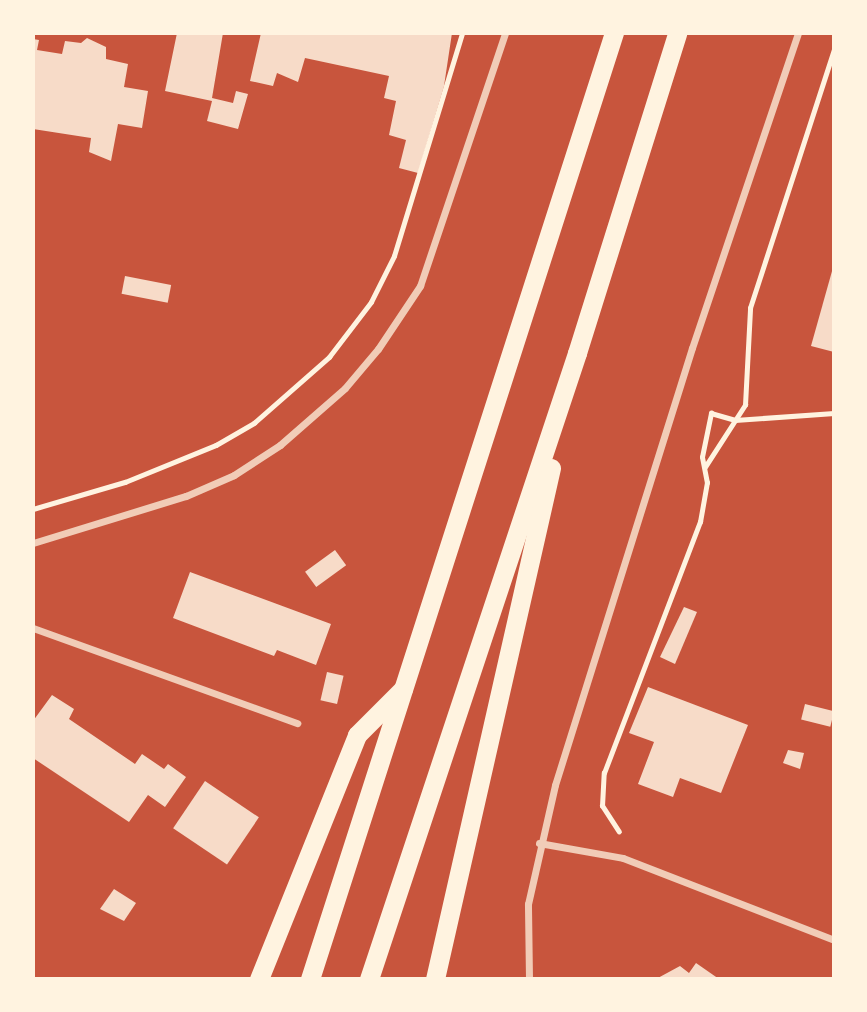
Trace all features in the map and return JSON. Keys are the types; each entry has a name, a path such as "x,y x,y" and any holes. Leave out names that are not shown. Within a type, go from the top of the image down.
{"highway":[{"path":"310,979 614,33"},
{"path":"369,979 577,353 677,33"},
{"path":"435,979 577,353"},
{"path":"259,979 357,735 406,686"}],"street":[{"path":"33,543 186,496 234,475 280,446 345,388 378,349 420,286 505,33"},
{"path":"529,979 528,904 539,843 692,348 798,33"},
{"path":"33,628 297,723"},
{"path":"539,843 624,858 834,940"}],"path":[{"path":"33,509 125,482 216,445 254,423 329,357 371,302 394,256 462,33"},
{"path":"705,467 745,405 751,308 834,50"},
{"path":"624,858 627,838 612,825 602,806 604,774 700,522 706,500 702,457 711,412 735,420 834,413"}],"building":[{"path":"177,33 223,33 212,98 233,103 236,91 248,94 238,129 207,121 212,101 165,91"},
{"path":"261,33 452,33 444,86 418,173 399,168 406,140 389,135 396,101 384,98 389,76 305,58 298,82 277,73 273,86 250,81"},
{"path":"87,38 106,47 106,59 128,64 124,87 148,91 142,128 118,124 111,161 89,152 91,138 33,129 33,39 39,40 37,50 62,54 65,41 81,43"},
{"path":"834,264 834,352 811,346"},
{"path":"125,276 171,285 168,303 122,294"},
{"path":"335,550 346,565 316,587 305,572"},
{"path":"190,572 331,624 316,665 277,650 274,656 173,618"},
{"path":"684,607 697,612 675,664 660,657"},
{"path":"327,672 344,676 337,704 320,700"},
{"path":"648,687 748,725 721,793 680,778 673,797 638,784 654,742 629,733"},
{"path":"52,695 74,709 69,719 135,764 142,754 164,769 168,764 186,777 165,807 148,795 129,822 33,758 33,721"},
{"path":"805,704 834,711 830,727 801,720"},
{"path":"788,750 804,753 800,769 783,763"},
{"path":"205,781 259,817 227,865 173,828"},
{"path":"114,889 136,903 124,921 100,909"},
{"path":"696,963 719,979 656,979 680,966 689,973"}]}
